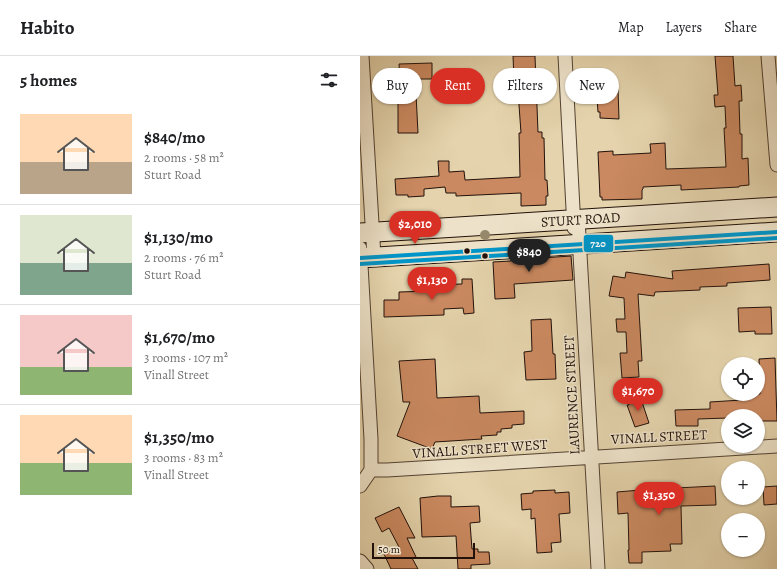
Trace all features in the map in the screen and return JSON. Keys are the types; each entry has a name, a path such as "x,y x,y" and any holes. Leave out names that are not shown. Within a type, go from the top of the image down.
{"main road":[{"name":"STURT ROAD","path":"366,232 777,207"},
{"name":"STURT ROAD","path":"364,255 577,245 777,232"}],"street":[{"path":"360,486 371,470 364,255 366,232 362,56"},
{"name":"LAURENCE STREET","path":"565,56 598,569"},
{"path":"768,56 777,165"},
{"name":"VINALL STREET","path":"592,458 777,446"},
{"name":"VINALL STREET WEST","path":"371,470 592,458"},
{"path":"360,561 367,569"}],"building":[{"path":"513,56 535,56 535,68 514,68"},
{"path":"715,56 733,56 735,86 741,85 742,101 739,101 740,134 742,134 742,159 748,158 749,185 739,187 681,190 681,185 643,187 642,199 602,200 602,197 600,197 598,152 613,151 613,155 651,153 650,144 665,143 666,169 726,167 724,128 726,128 725,106 715,107 714,95 718,95"},
{"path":"432,63 432,68 430,68 430,79 422,79 422,68 399,68 399,64"},
{"path":"398,104 417,104 418,133 398,133"},
{"path":"519,104 537,104 538,132 542,132 542,138 544,138 545,180 547,180 548,196 546,196 546,205 521,206 521,193 456,196 456,193 446,193 445,187 424,189 424,196 408,197 408,195 396,195 395,179 439,176 438,161 449,161 449,172 464,171 465,180 520,177 519,133 521,133"},
{"path":"597,104 618,104 619,119 600,118 600,112 598,112"},
{"path":"571,256 573,280 514,284 515,298 495,299 493,262"},
{"path":"769,264 770,280 727,283 727,286 700,287 700,290 655,292 654,296 638,294 642,361 638,361 639,377 622,378 620,353 627,353 626,332 617,332 616,319 625,319 624,298 609,296 613,276 625,278 626,272 673,279 672,271"},
{"path":"462,279 472,279 474,313 464,314 463,308 444,309 444,315 384,317 384,300 399,300 399,292 430,291 430,285 462,284"},
{"path":"771,307 772,334 755,334 755,331 739,332 738,308"},
{"path":"551,319 556,379 526,380 524,352 532,351 531,320"},
{"path":"775,358 777,421 765,421 765,409 721,409 721,418 698,419 698,426 676,426 675,410 710,409 710,402 765,401 765,359"},
{"path":"435,359 437,398 479,396 480,413 524,411 524,424 512,425 512,428 501,429 501,432 497,432 497,435 481,436 482,439 435,442 432,449 397,436 410,402 403,402 399,361"},
{"path":"640,396 649,423 635,427 627,405 629,405 628,400"},
{"path":"715,486 716,505 681,506 682,544 670,544 671,551 642,552 642,563 629,563 628,513 618,514 617,492 676,487"},
{"path":"777,486 777,504 765,505 765,487"},
{"path":"555,490 555,493 569,492 570,513 559,514 561,542 551,543 552,552 537,553 535,518 531,519 531,509 522,510 521,494 533,493 533,491"},
{"path":"451,496 451,507 479,506 480,522 470,523 472,549 478,549 478,552 489,552 490,564 471,565 471,569 458,569 456,536 422,537 420,498"},
{"path":"399,507 415,538 407,538 416,557 412,558 418,569 391,569 384,554 399,547 389,528 382,532 375,518"}],"transit line":[{"name":"720","path":"360,258 777,232"},
{"path":"360,264 777,238"}]}
